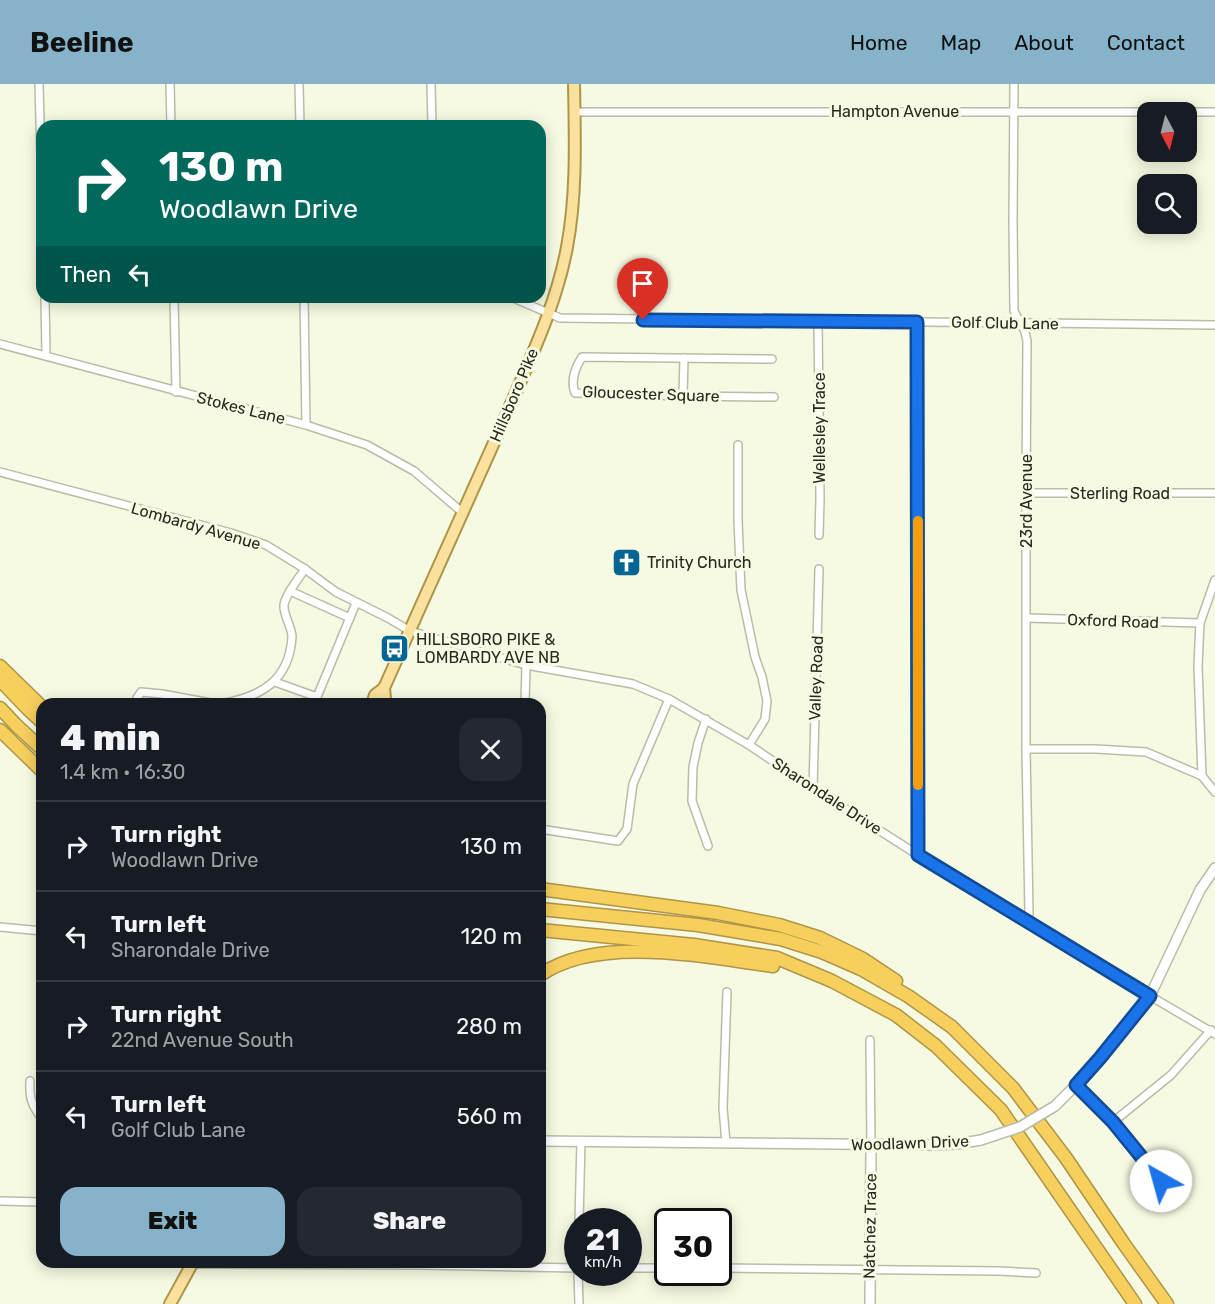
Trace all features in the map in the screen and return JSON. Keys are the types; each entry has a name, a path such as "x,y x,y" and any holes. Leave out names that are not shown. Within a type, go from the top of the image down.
{"highway":[{"path":"0,666 36,701"},
{"path":"0,680 36,716"},
{"path":"0,708 36,743"},
{"path":"0,730 36,761"},
{"path":"0,730 36,765"},
{"path":"546,890 718,913 779,925 820,938 863,959 932,1008 1013,1088 1066,1158 1167,1304"},
{"path":"546,898 718,913"},
{"path":"546,910 698,925 781,939 822,952 861,969 908,996 952,1027"},
{"path":"546,931 694,945 777,958 832,981 896,1015 936,1046 1001,1110 1135,1304"},
{"path":"546,972 568,960 606,952 644,951 774,966 832,981"}],"main road":[{"name":"Hillsboro Pike","path":"374,698 384,688 463,513 549,314 560,281 572,213 574,84"},
{"name":"Hillsboro Pike","path":"384,688 385,698"},
{"name":"Woodlawn Drive","path":"546,1141 933,1146 981,1140 1020,1127 1055,1106 1076,1085 1150,996 1200,890 1215,868"},
{"name":"Natchez Trace","path":"870,1304 871,1145"},
{"path":"170,1304 189,1268"}],"street":[{"path":"39,84 40,120"},
{"path":"170,84 171,120"},
{"path":"299,84 300,120"},
{"path":"431,84 432,120"},
{"name":"23rd Avenue","path":"1014,84 1012,221 1014,311 1027,341 1028,921"},
{"name":"Hampton Avenue","path":"574,112 1215,112"},
{"path":"45,303 46,356"},
{"path":"174,303 176,392"},
{"path":"304,303 306,425"},
{"name":"Golf Club Lane","path":"524,303 560,318 1215,325"},
{"name":"Wellesley Trace","path":"818,321 819,536"},
{"path":"917,322 918,855"},
{"name":"Stokes Lane","path":"0,344 306,425 367,444 414,471 463,513"},
{"name":"Gloucester Square","path":"772,359 582,357 576,367 573,383 575,393 774,397"},
{"path":"683,396 684,358"},
{"path":"738,445 741,590 766,701 765,719 749,745"},
{"name":"Lombardy Avenue","path":"0,471 231,533 266,546 305,569 336,592 410,631"},
{"name":"Sterling Road","path":"1026,493 1215,493"},
{"path":"241,698 264,690 275,682 288,660 292,635 284,606 290,591 305,569"},
{"name":"Valley Road","path":"813,788 819,569"},
{"path":"1202,776 1198,666 1200,623 1215,580"},
{"path":"290,591 350,616"},
{"path":"275,682 317,697 356,603"},
{"name":"Oxford Road","path":"1027,618 1200,623"},
{"name":"Sharondale Drive","path":"410,631 526,665 633,684 669,699 749,745 918,855 1213,1032"},
{"path":"525,698 526,665"},
{"path":"137,698 141,692 180,698"},
{"path":"546,830 618,841 627,829 633,784 669,699"},
{"path":"706,719 693,767 692,801 708,846"},
{"path":"1026,749 1146,752 1202,776 1215,792"},
{"path":"0,927 36,930"},
{"path":"726,1143 723,1108 727,992"},
{"path":"1113,1122 1171,1075 1213,1032"},
{"name":"Natchez Trace","path":"870,1040 871,1145"},
{"path":"30,1081 29,1094 36,1111"},
{"path":"1076,1085 1113,1122 1161,1181"},
{"path":"579,1208 581,1141"},
{"path":"0,1201 36,1202"},
{"path":"533,1268 564,1269"},
{"path":"732,1268 1036,1273"},
{"path":"578,1286 579,1304"}],"slow traffic":[{"path":"918,521 918,785"}],"place":[{"name":"Trinity Church","path":"626,562"},
{"name":"HILLSBORO PIKE & LOMBARDY AVE NB","path":"395,648"}],"route":[{"path":"643,320 917,322 918,855 1150,996 1076,1085 1113,1122 1161,1181"}]}
